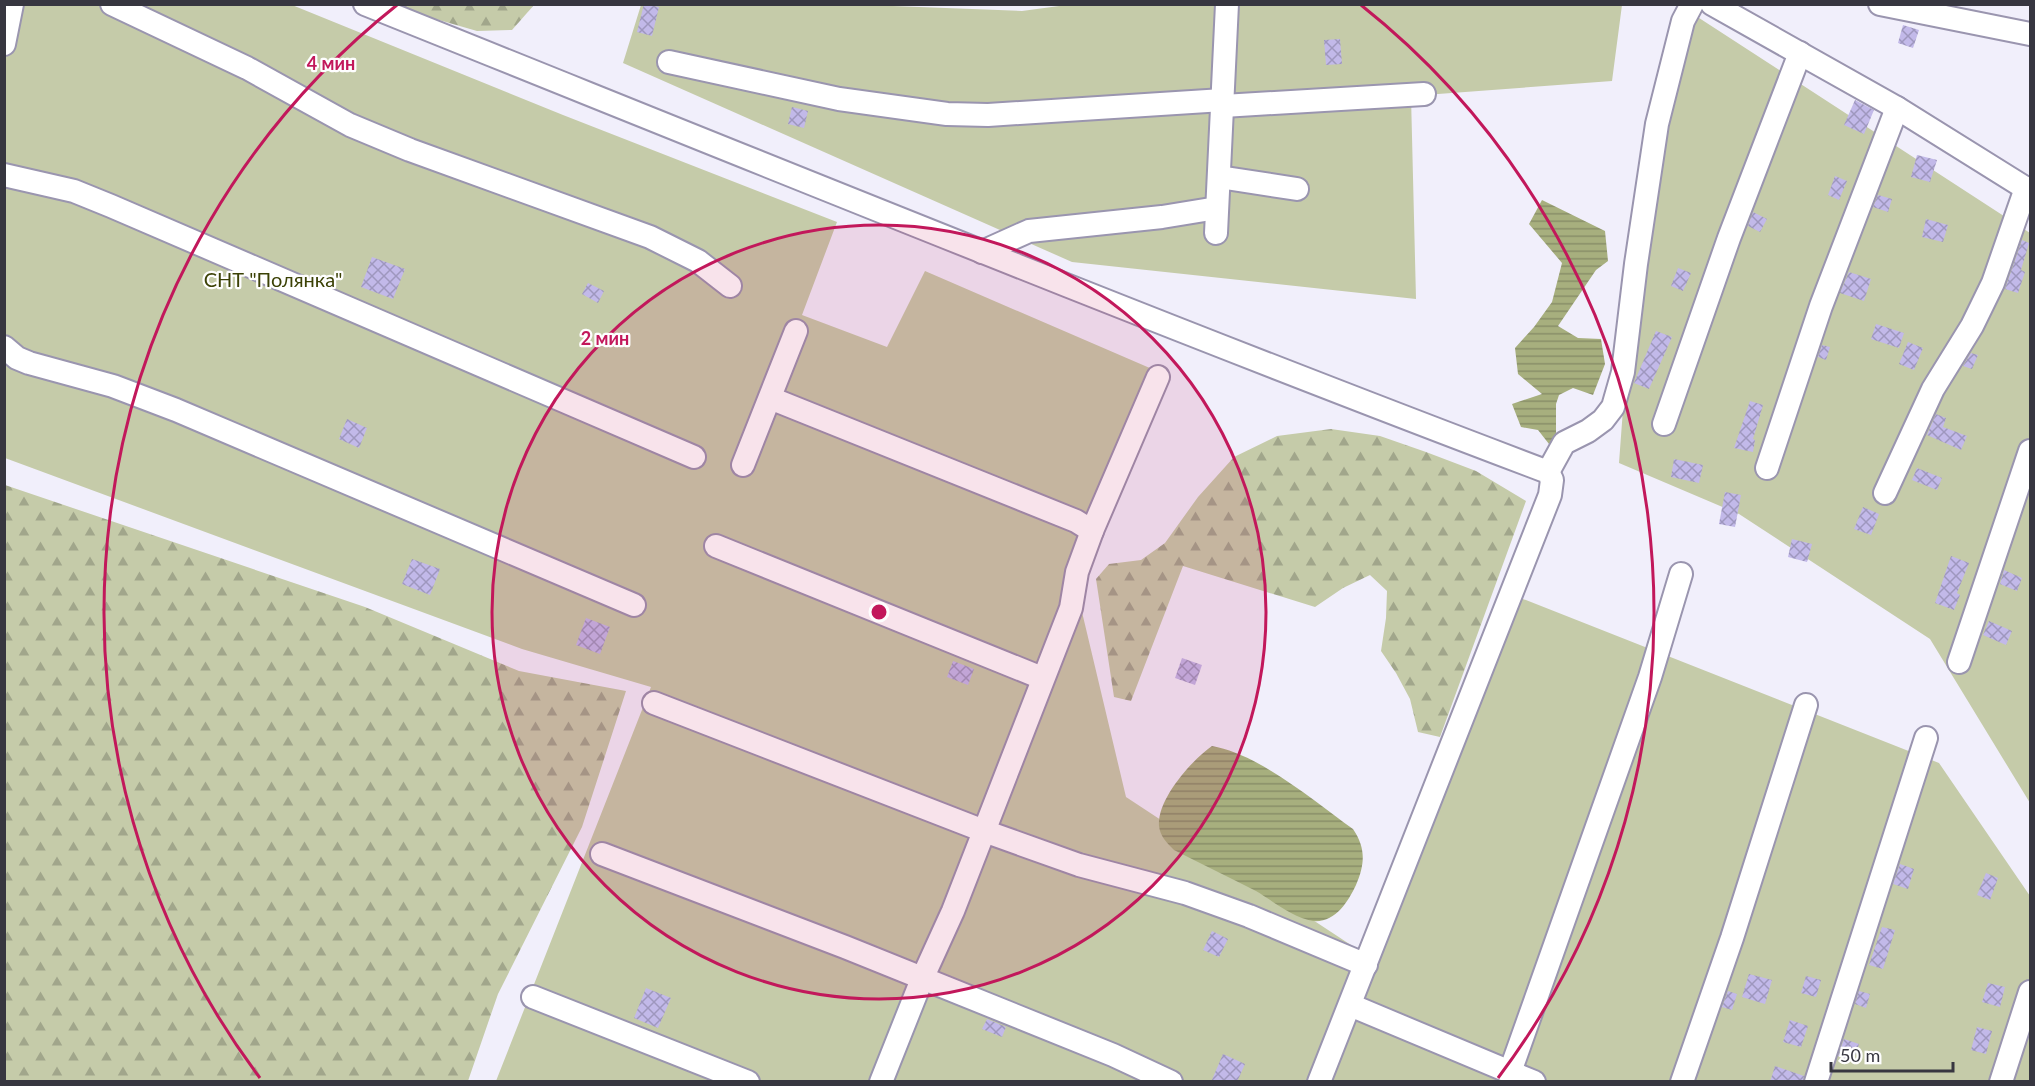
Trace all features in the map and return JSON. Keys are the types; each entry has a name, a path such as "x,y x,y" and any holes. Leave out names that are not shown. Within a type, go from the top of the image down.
{"street":[{"path":"4,44 12,4"},
{"path":"112,4 247,68 350,124 410,150 650,237 698,261 729,286"},
{"path":"365,4 982,252 1370,405 1548,472 1552,480 1550,495 1319,1082"},
{"path":"1216,233 1227,4"},
{"path":"1548,472 1564,443 1596,426 1613,407 1623,372 1636,264 1658,124 1683,21 1692,4"},
{"path":"1712,4 1897,108 2029,190 1993,283 1972,326 1929,397 1885,493"},
{"path":"1880,4 2031,34"},
{"path":"1664,424 1729,238 1800,53"},
{"path":"669,62 839,99 947,114 988,115 1424,94"},
{"path":"1767,468 1821,306 1897,108"},
{"path":"4,175 74,191 111,206 694,457"},
{"path":"1219,177 1298,189"},
{"path":"982,252 1029,231 1162,217 1217,207"},
{"path":"743,465 796,331"},
{"path":"4,347 17,358 29,363 113,386 176,410 634,604"},
{"path":"881,1082 922,979 953,911 977,844 1071,608 1077,572 1092,531 1158,377"},
{"path":"770,398 1065,517 1092,531"},
{"path":"1959,662 2031,451"},
{"path":"716,546 1042,678"},
{"path":"1510,1072 1650,677 1681,574"},
{"path":"654,703 984,831 1079,865 1185,894 1249,916 1366,965"},
{"path":"1682,1082 1732,938 1806,705"},
{"path":"1816,1082 1926,738"},
{"path":"602,854 1113,1055 1171,1082"},
{"path":"533,997 748,1082"},
{"path":"2001,1082 2030,997"},
{"path":"1350,1005 1534,1082"}],"green space":[{"path":"840,4 1022,11 1074,4 1622,5 1612,81 1411,96 1416,299 1072,262 623,63 641,5"},
{"name":"СНТ \"Полянка\"","path":"4,5 292,5 563,115 837,222 802,315 887,347 925,271 1166,375 1072,570 1126,797 1360,951 1518,597 1939,763 2030,896 2030,1081 496,1081 651,687 522,649 5,458"},
{"path":"387,5 534,5 512,30 477,31"},
{"path":"1696,16 2030,233 2030,803 1930,639 1739,514 1619,463 1637,221"},
{"path":"1331,429 1380,436 1426,452 1476,471 1526,501 1440,737 1418,732 1410,699 1381,651 1387,591 1370,575 1343,588 1315,607 1183,566 1131,701 1114,697 1096,579 1109,564 1141,560 1165,543 1198,497 1234,457 1277,436"},
{"path":"5,485 365,607 519,671 626,691 582,827 498,994 468,1081 5,1081"}],"shaded area":[{"path":"1542,200 1605,231 1608,261 1596,270 1558,326 1578,338 1601,339 1605,364 1593,395 1573,388 1559,395 1556,404 1556,441 1549,444 1538,430 1521,427 1512,404 1542,394 1518,374 1515,348 1552,302 1562,263 1529,224"},
{"path":"1212,746 1248,758 1267,768 1353,829 1362,850 1361,870 1349,898 1334,915 1321,921 1298,916 1256,891 1174,850 1164,839 1159,826 1164,804 1186,770"}],"building":[{"path":"644,4 659,7 652,36 637,32"},
{"path":"1903,25 1919,30 1913,48 1898,43"},
{"path":"1340,39 1342,64 1326,65 1324,40"},
{"path":"1855,100 1874,110 1864,134 1844,125"},
{"path":"792,107 808,111 804,128 788,124"},
{"path":"1917,155 1937,160 1930,182 1911,177"},
{"path":"1835,176 1847,181 1839,200 1828,195"},
{"path":"1878,195 1892,199 1888,212 1873,207"},
{"path":"1753,212 1767,219 1760,232 1748,226"},
{"path":"1926,219 1948,225 1943,242 1922,237"},
{"path":"2022,240 2029,243 2021,270 2025,272 2018,293 2005,289"},
{"path":"372,257 405,269 393,299 361,287"},
{"path":"1678,268 1691,273 1683,291 1671,286"},
{"path":"1849,272 1871,279 1864,301 1840,293"},
{"path":"588,283 604,291 598,303 582,294"},
{"path":"1876,324 1904,333 1899,348 1871,339"},
{"path":"1656,331 1672,337 1649,389 1634,383"},
{"path":"1908,342 1923,348 1914,370 1899,364"},
{"path":"1822,345 1830,347 1826,360 1818,357"},
{"path":"1971,353 1978,355 1972,369 1963,366"},
{"path":"1750,401 1763,405 1753,439 1755,440 1753,452 1734,448"},
{"path":"1936,414 1946,418 1943,427 1967,436 1961,450 1927,435"},
{"path":"347,419 367,428 359,448 339,439"},
{"path":"1674,459 1703,465 1699,483 1671,477"},
{"path":"1917,468 1942,478 1937,490 1912,480"},
{"path":"1725,492 1741,495 1735,527 1719,524"},
{"path":"1863,507 1879,514 1871,535 1854,529"},
{"path":"1792,539 1812,544 1807,562 1788,557"},
{"path":"1951,556 1969,563 1957,593 1960,595 1954,610 1935,603"},
{"path":"412,559 440,569 430,595 402,584"},
{"path":"2004,570 2022,578 2017,591 2000,584"},
{"path":"586,618 610,627 600,654 576,645"},
{"path":"1989,621 2012,631 2006,645 1983,635"},
{"path":"1182,658 1202,665 1195,685 1175,678"},
{"path":"953,661 974,669 968,685 947,677"},
{"path":"1900,864 1914,869 1908,889 1893,884"},
{"path":"1986,873 1998,878 1990,900 1977,895"},
{"path":"1882,927 1895,930 1883,969 1869,965"},
{"path":"1212,931 1228,939 1219,957 1203,950"},
{"path":"1749,974 1772,980 1765,1004 1742,997"},
{"path":"1806,976 1821,980 1816,997 1801,993"},
{"path":"1988,983 2005,987 2000,1007 1982,1002"},
{"path":"646,988 671,998 658,1028 634,1018"},
{"path":"1728,991 1737,994 1732,1010 1722,1007"},
{"path":"1859,991 1870,994 1866,1008 1855,1004"},
{"path":"987,1019 1006,1027 1002,1037 982,1029"},
{"path":"1790,1020 1808,1026 1801,1047 1783,1042"},
{"path":"1977,1027 1992,1031 1986,1054 1971,1050"},
{"path":"1844,1039 1859,1044 1853,1061 1838,1056"},
{"path":"1223,1054 1245,1064 1237,1082 1211,1082"},
{"path":"1775,1066 1804,1076 1803,1082 1770,1082"}]}
